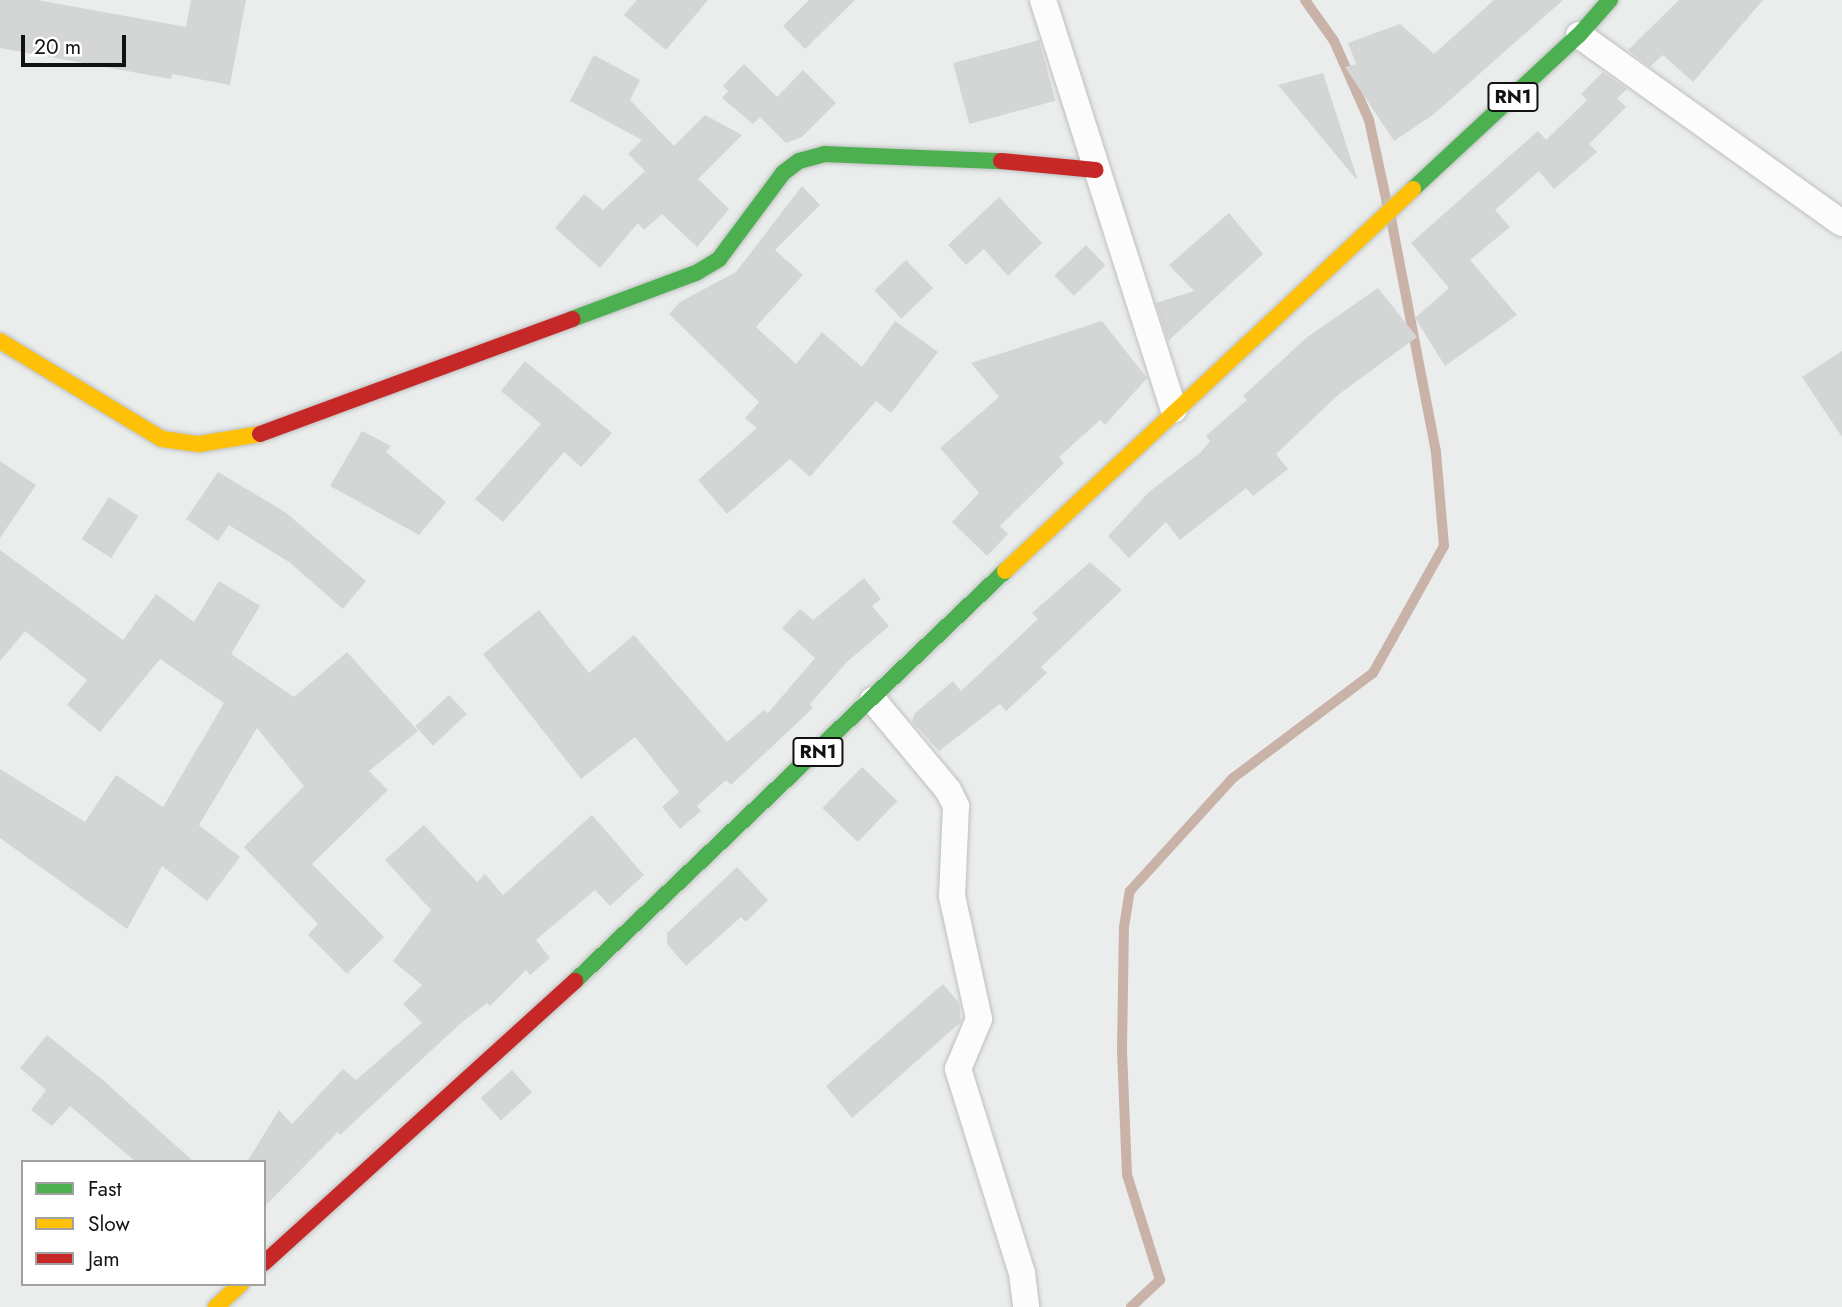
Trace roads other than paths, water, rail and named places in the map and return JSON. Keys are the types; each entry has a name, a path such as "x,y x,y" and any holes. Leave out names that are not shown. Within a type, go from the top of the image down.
{"main road":[{"name":"RN1","path":"266,1261 541,1013 873,700 1174,410 1579,35 1609,0"},
{"path":"0,341 162,439 199,444 247,439 696,273 719,258 783,173 799,160 825,154 1005,161 1096,170"},
{"path":"216,1307 239,1286"}],"street":[{"path":"1043,0 1174,410"},
{"path":"1579,35 1842,223"},
{"path":"873,700 948,790 956,806 952,896 979,1019 958,1069 1022,1273 1026,1307"}],"waterway":[{"path":"1305,0 1334,41 1369,120 1387,203"},
{"path":"1131,1307 1160,1280 1127,1175 1122,1050 1124,927 1130,891 1233,778 1373,673 1444,546 1436,452 1391,218"}]}
